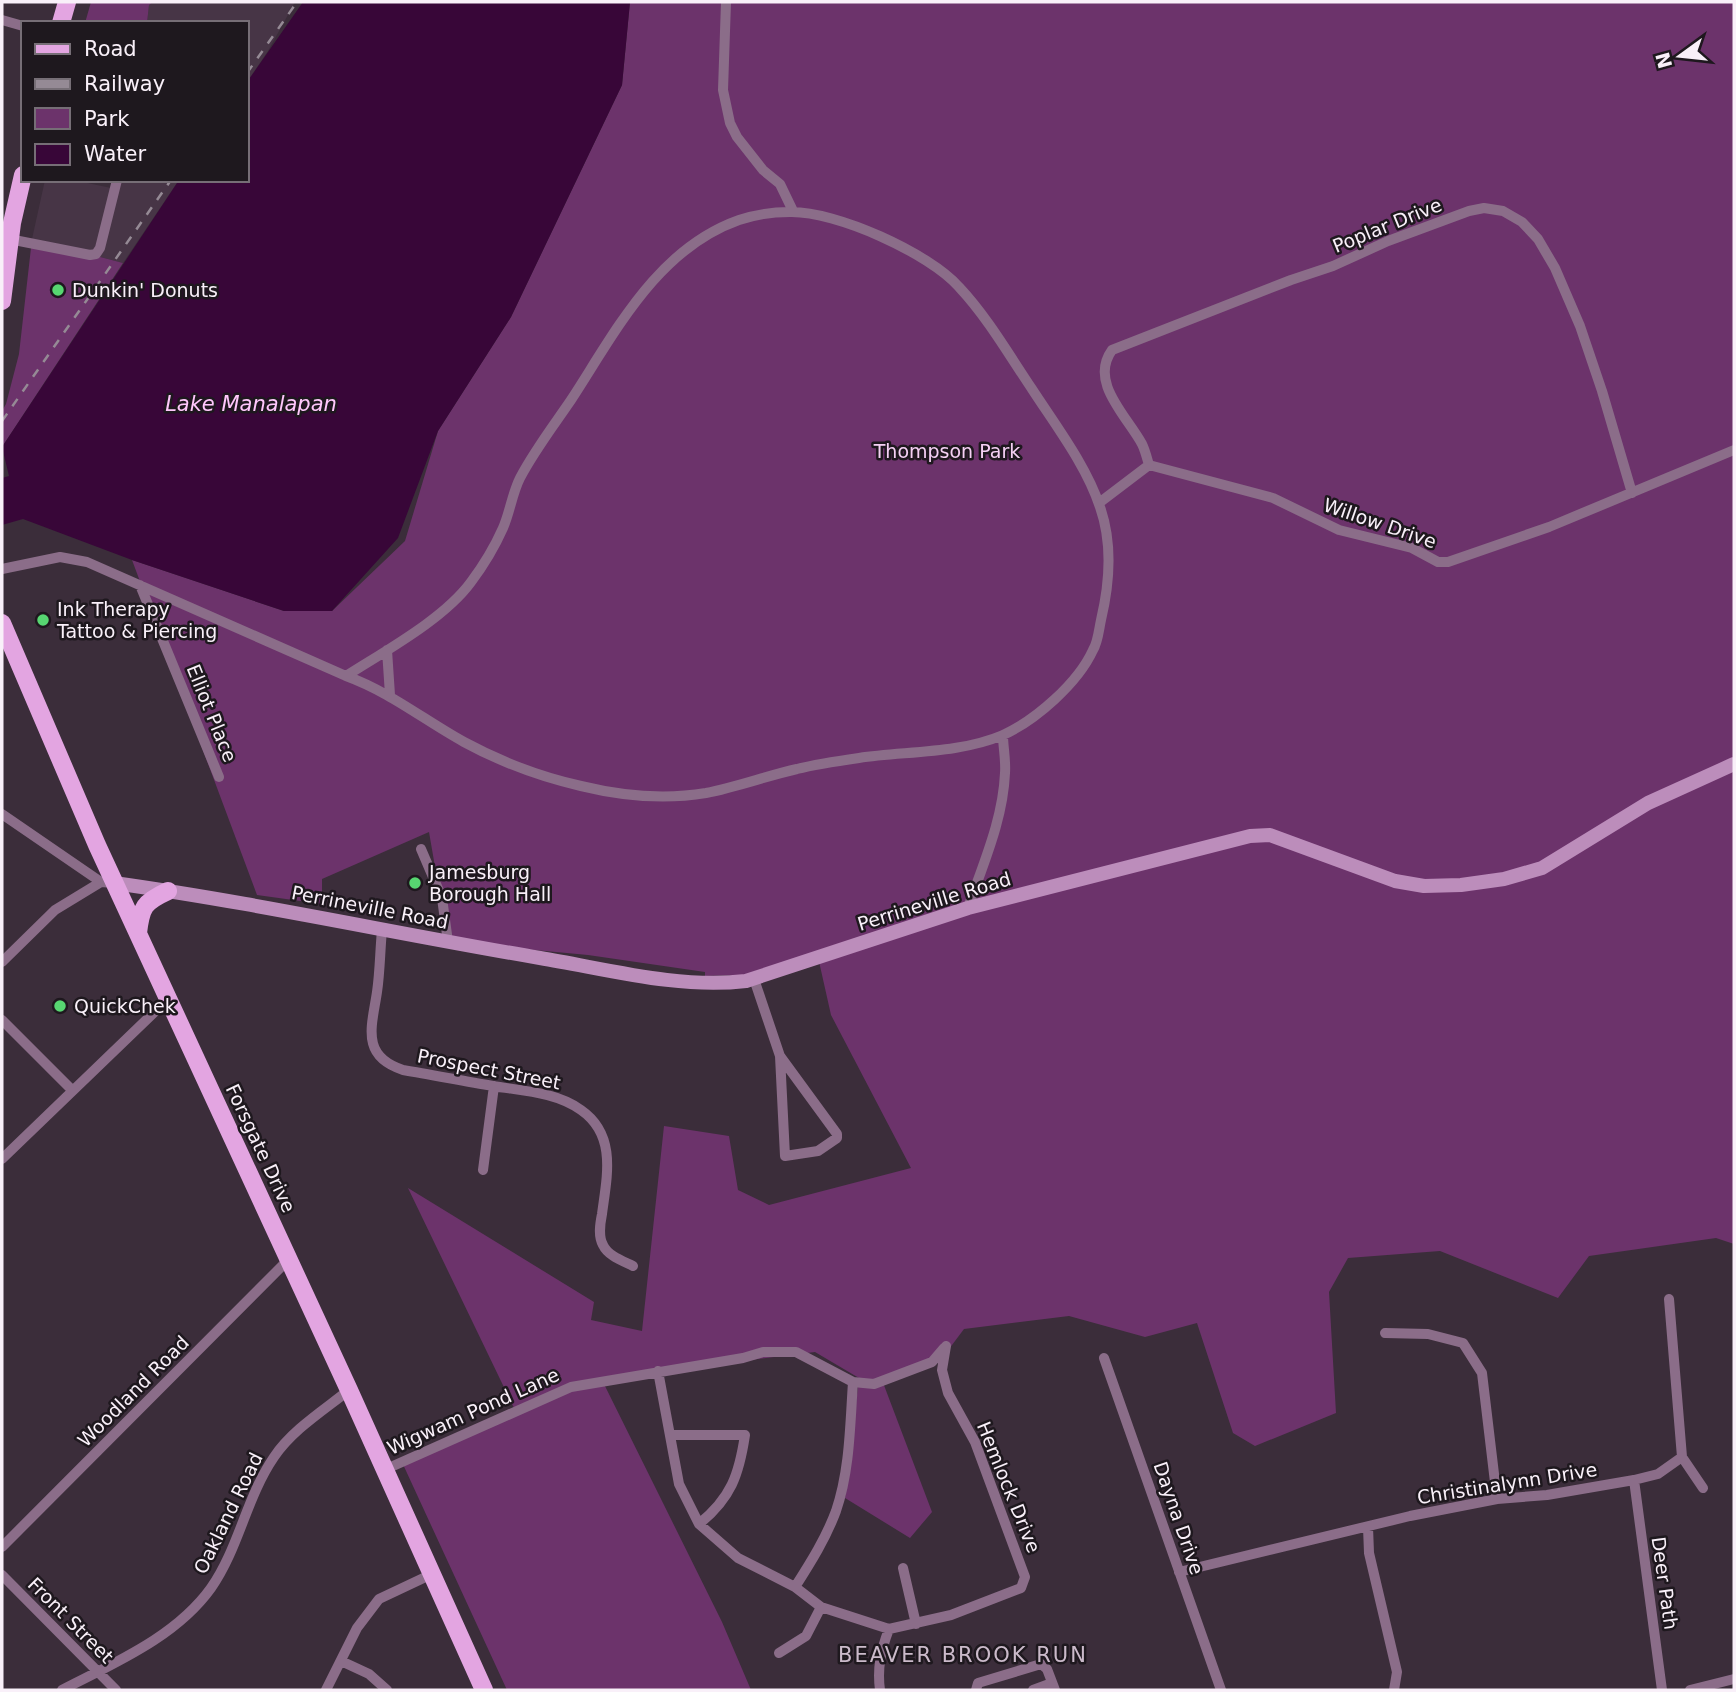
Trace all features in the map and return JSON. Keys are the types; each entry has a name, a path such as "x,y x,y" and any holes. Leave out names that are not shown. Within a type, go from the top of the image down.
{"main road":[{"path":"62,21 67,2"},
{"path":"2,300 8,228 21,182"},
{"name":"Forsgate Drive","path":"2,623 108,883 138,933 484,1690"},
{"path":"138,933 140,913 145,904 168,891"}],"street":[{"path":"726,2 723,89 730,123 737,137 764,170 780,184 793,211"},
{"path":"2,20 21,25"},
{"path":"8,228 45,248 96,254 100,248 116,182"},
{"name":"Poplar Drive","path":"1149,465 1144,447 1111,396 1104,380 1103,361 1112,349 1333,266 1388,241 1469,211 1494,208 1522,222 1538,239 1555,268 1580,326 1598,378 1632,493"},
{"path":"2,569 48,559 70,558 87,562 346,676 390,695 449,734 528,771 627,796 671,796 703,793 798,769 862,757 932,751 1003,735 1059,698 1094,649 1108,594 1110,563 1107,531 1099,503 1079,464 983,316 956,282 922,256 849,223 793,211 743,218 700,237 665,266 630,309 518,481 502,530 461,596 346,676"},
{"name":"Willow Drive","path":"1149,465 1273,498 1339,530 1412,548 1438,562 1448,562 1471,556 1632,493 1734,450"},
{"path":"1099,503 1149,465"},
{"name":"Elliot Place","path":"140,585 219,777"},
{"path":"387,650 390,695"},
{"path":"968,908 994,832 1003,796 1003,735"},
{"name":"Perrineville Road","path":"108,883 227,900 448,942 687,982 722,984 754,979 968,908 1224,842 1270,835 1395,881 1424,886 1461,885 1504,879 1542,868 1648,803 1734,764"},
{"path":"2,814 108,883 55,910 2,962"},
{"path":"421,849 442,898 448,942"},
{"name":"Prospect Street","path":"382,930 371,1039 377,1054 389,1065 403,1070 549,1095 580,1109 601,1131 607,1149 608,1164 600,1231 602,1245 613,1256 633,1266"},
{"path":"754,979 780,1056 785,1156 818,1150 837,1138 837,1133 780,1056"},
{"path":"2,1159 168,999"},
{"path":"2,1020 72,1090"},
{"path":"483,1170 494,1086"},
{"name":"Woodland Road","path":"2,1547 288,1260"},
{"path":"1669,1298 1682,1458 1703,1488"},
{"path":"1385,1333 1428,1335 1463,1343 1482,1373 1497,1499"},
{"name":"Hemlock Drive","path":"658,1371 679,1484 699,1524 738,1558 795,1587 821,1606 889,1629 951,1615 1021,1588 1025,1577 975,1442 948,1393 942,1370 946,1346 932,1362 923,1366 874,1384 853,1382"},
{"name":"Wigwam Pond Lane","path":"384,1470 571,1387 743,1358 763,1352 796,1352 853,1382"},
{"name":"Dayna Drive","path":"1104,1358 1221,1690"},
{"path":"795,1587 821,1546 836,1511 845,1477 853,1382"},
{"name":"Oakland Road","path":"62,1690 156,1639 186,1615 210,1589 233,1549 250,1504 274,1458 294,1434 349,1390"},
{"path":"670,1435 745,1435 740,1466 730,1490 714,1512 699,1524"},
{"name":"Christinalynn Drive","path":"1179,1572 1410,1516 1497,1499 1547,1495 1634,1480 1658,1474 1682,1458"},
{"name":"Deer Path","path":"1634,1480 1662,1690"},
{"path":"1368,1527 1369,1553 1397,1672 1394,1690"},
{"path":"903,1568 916,1624"},
{"path":"326,1690 357,1628 379,1600 432,1574"},
{"name":"Front Street","path":"2,1575 116,1690"},
{"path":"779,1653 806,1636 821,1606"},
{"path":"880,1690 878,1675 881,1651 889,1629"},
{"path":"341,1661 369,1674 387,1690"},
{"path":"976,1690 978,1684 1041,1664 1047,1669 1054,1687 1033,1690"},
{"path":"1690,1690 1734,1679"}],"shaded area":[{"path":"153,2 295,2 248,81 248,21 147,21 149,5"},
{"path":"45,182 83,182 116,189 118,182 178,182 123,263 32,239"}],"green space":[{"path":"91,2 153,2 149,5 147,21 86,21"},
{"name":"Thompson Park","path":"630,2 1734,2 1734,1244 1716,1238 1589,1256 1558,1298 1440,1251 1348,1258 1329,1292 1336,1413 1255,1446 1233,1433 1197,1323 1145,1337 1069,1316 964,1329 943,1357 882,1380 932,1512 910,1538 845,1498 859,1378 815,1352 601,1378 722,1622 751,1690 507,1690 401,1460 514,1408 408,1188 594,1302 591,1320 642,1331 664,1126 729,1136 738,1190 769,1205 911,1168 831,1015 818,957 754,979 729,975 705,976 705,972 588,955 448,942 429,832 322,879 322,904 257,895 132,560 284,611 332,611 405,541 438,431 511,317 622,85"},
{"path":"32,239 123,263 2,447 2,411 19,354"}],"water":[{"name":"Lake Manalapan","path":"303,2 630,2 622,85 511,317 438,431 398,538 332,611 284,611 132,560 23,519 2,525 2,478 9,476 2,447 178,182 248,182 248,81"}],"railway":[{"path":"248,72 297,2"},
{"path":"2,421 170,182"}],"place":[{"name":"Dunkin' Donuts","path":"58,290"},
{"name":"Ink Therapy Tattoo & Piercing","path":"43,620"},
{"name":"Jamesburg Borough Hall","path":"415,883"},
{"name":"QuickChek","path":"60,1006"}],"district":[{"name":"BEAVER BROOK RUN","path":"963,1655"}]}
